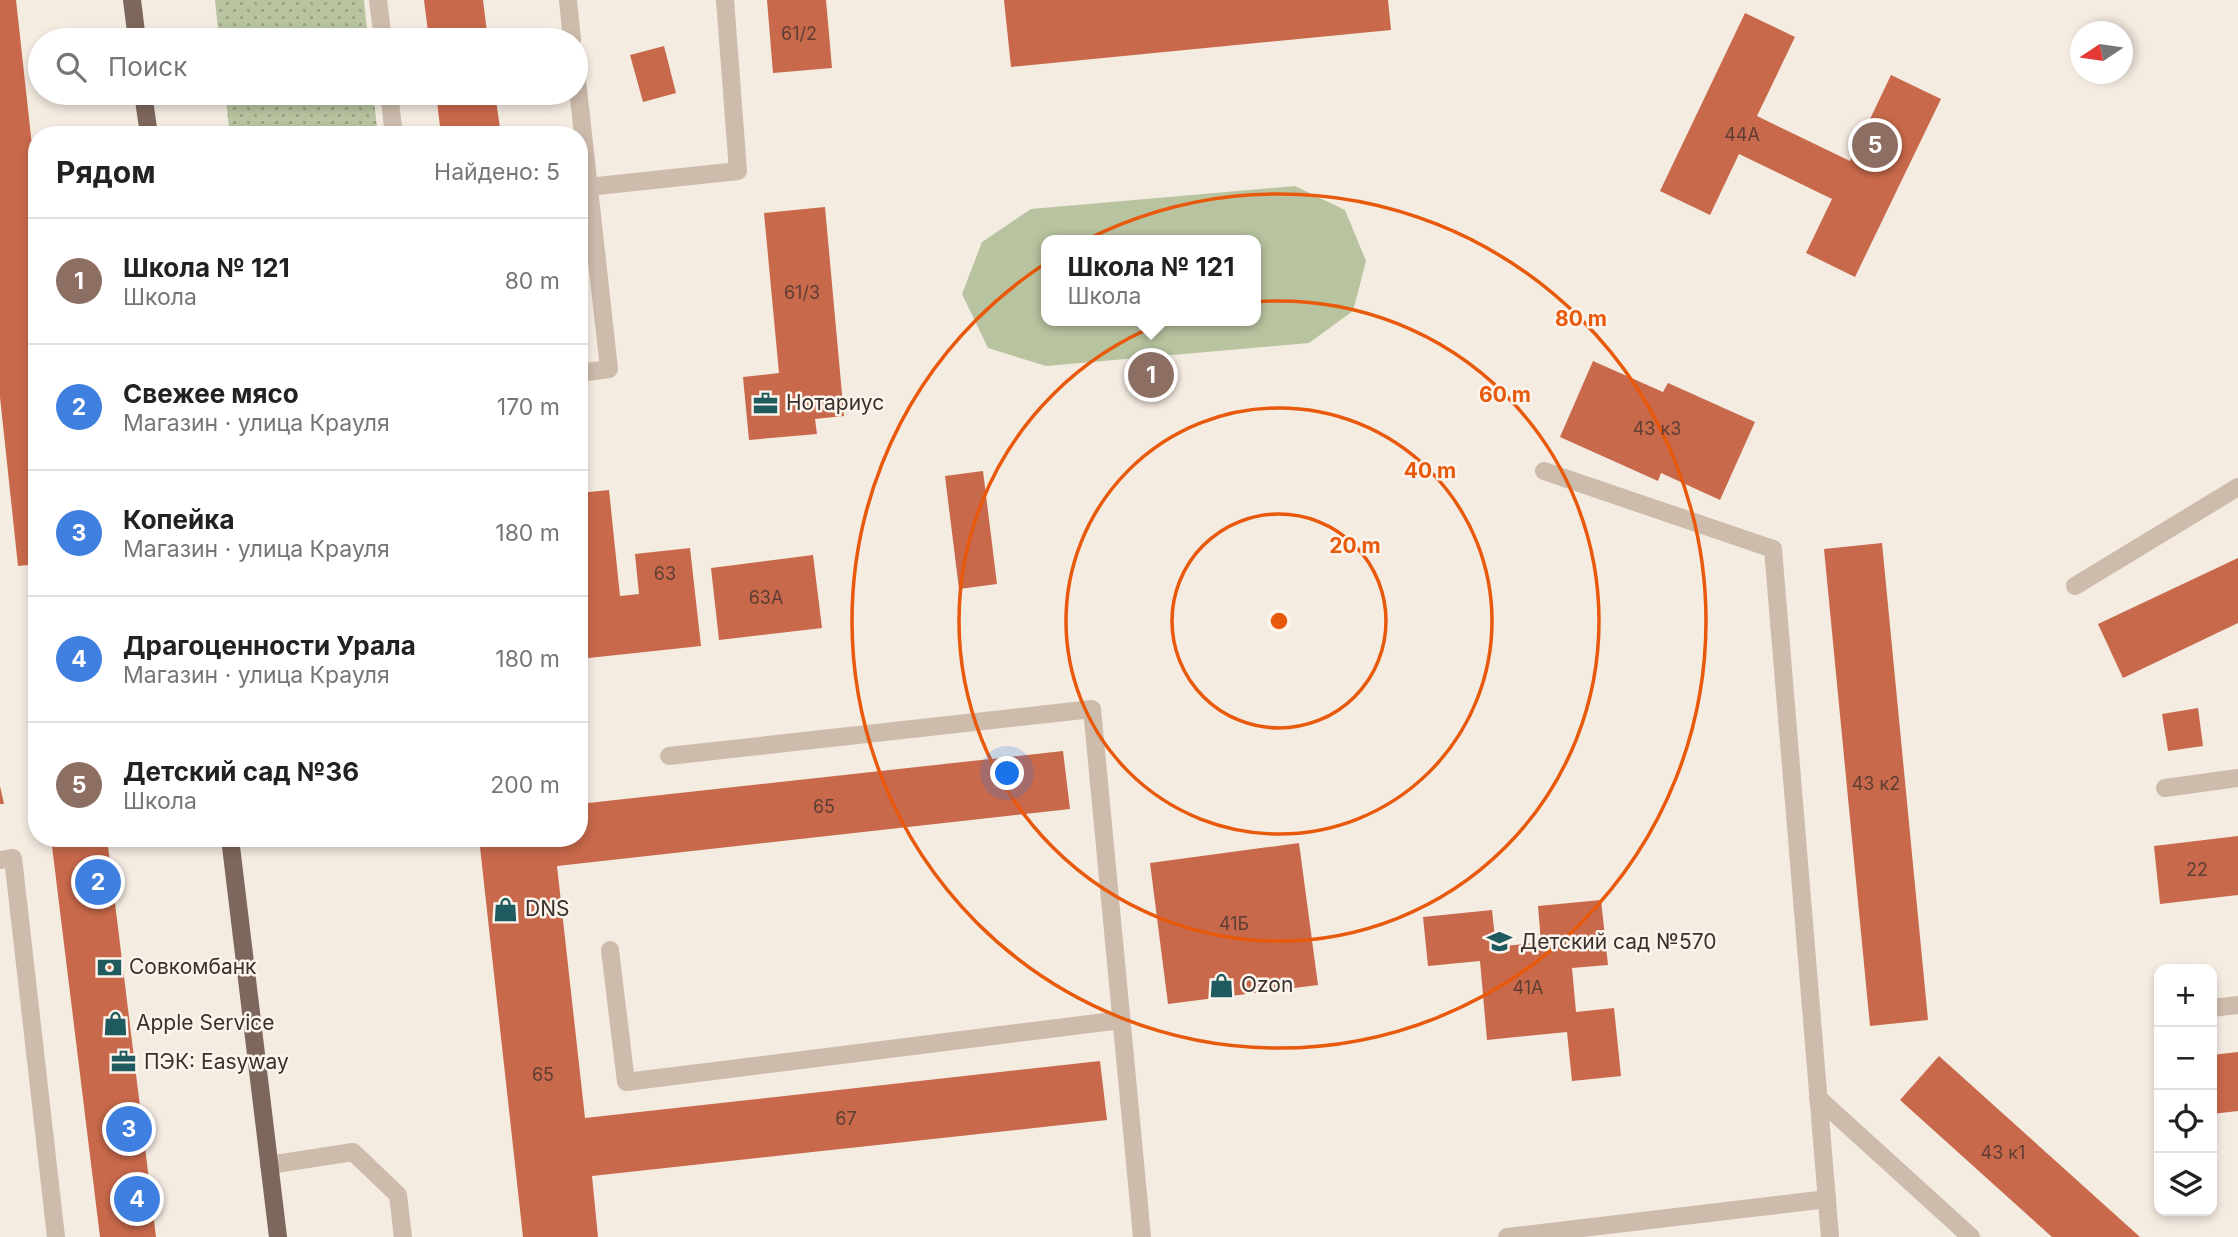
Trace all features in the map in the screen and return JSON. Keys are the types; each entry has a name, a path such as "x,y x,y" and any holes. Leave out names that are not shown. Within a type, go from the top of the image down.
{"main road":[{"path":"132,0 136,28"},
{"path":"145,105 148,126"},
{"path":"231,847 278,1237"}],"lane":[{"path":"378,0 382,28"},
{"path":"568,0 571,28"},
{"path":"589,187 738,171 726,0"},
{"path":"390,105 393,126"},
{"path":"580,105 582,126"},
{"path":"588,178 608,369 588,372"},
{"path":"1544,471 1773,549 1830,1237"},
{"path":"2076,586 2238,487"},
{"path":"669,756 1092,709 1142,1237"},
{"path":"2165,788 2238,778"},
{"path":"0,860 13,858 56,1237"},
{"path":"610,950 626,1082 1121,1020"},
{"path":"2217,1007 2238,1005"},
{"path":"1818,1098 1971,1237"},
{"path":"269,1165 353,1152 398,1195 403,1237"},
{"path":"1507,1237 1827,1199"}],"green space":[{"path":"215,0 364,0 367,28 218,28"},
{"path":"226,105 374,105 377,126 229,126"},
{"path":"1295,186 1345,210 1366,261 1353,311 1309,343 1046,366 988,348 962,294 982,242 1031,209"}],"building":[{"path":"0,0 16,0 30,126 28,565 18,566 0,397"},
{"path":"424,0 483,0 486,28 428,28"},
{"path":"767,0 826,0 832,68 773,73"},
{"path":"1004,0 1388,0 1391,30 1011,67"},
{"path":"1745,13 1795,37 1757,116 1850,161 1891,75 1941,99 1855,277 1806,253 1832,199 1739,154 1710,215 1660,191"},
{"path":"664,46 676,93 643,102 630,55"},
{"path":"437,105 497,105 500,126 440,126"},
{"path":"825,207 844,416 815,419 817,434 749,440 743,377 779,373 764,213"},
{"path":"1593,361 1663,392 1668,383 1755,422 1720,500 1661,473 1658,481 1560,437"},
{"path":"983,471 997,584 959,589 945,476"},
{"path":"609,490 620,596 639,594 635,554 690,548 701,646 588,658 588,492"},
{"path":"1882,543 1928,1020 1870,1026 1824,549"},
{"path":"813,555 822,628 719,640 711,568"},
{"path":"2238,558 2238,623 2123,678 2098,624"},
{"path":"2198,708 2203,746 2168,751 2162,714"},
{"path":"1063,751 1070,809 557,866 585,1118 1100,1061 1107,1120 592,1176 598,1237 523,1237 480,847 588,847 588,803"},
{"path":"0,786 4,804 0,804"},
{"path":"2238,836 2238,895 2160,904 2154,846"},
{"path":"1299,843 1318,985 1168,1004 1150,863"},
{"path":"52,847 108,847 156,1237 100,1237"},
{"path":"1601,900 1608,965 1572,968 1576,1012 1614,1008 1621,1076 1572,1081 1567,1032 1487,1040 1480,961 1428,966 1423,917 1492,910 1496,947 1541,942 1538,906"},
{"path":"2238,1052 2238,1111 2217,1113 2217,1054"},
{"path":"1939,1056 2140,1237 2052,1237 1900,1100"}],"place":[{"name":"Детский сад №36","path":"1875,145"},
{"name":"Школа № 121","path":"1151,375"},
{"name":"Нотариус","path":"766,403"},
{"name":"Свежее мясо","path":"98,882"},
{"name":"DNS","path":"505,909"},
{"name":"Детский сад №570","path":"1500,942"},
{"name":"Совкомбанк","path":"109,967"},
{"name":"Ozon","path":"1221,985"},
{"name":"Apple Service","path":"116,1023"},
{"name":"ПЭК: Easyway","path":"124,1062"},
{"name":"Копейка","path":"129,1129"},
{"name":"Драгоценности Урала","path":"137,1199"}]}
